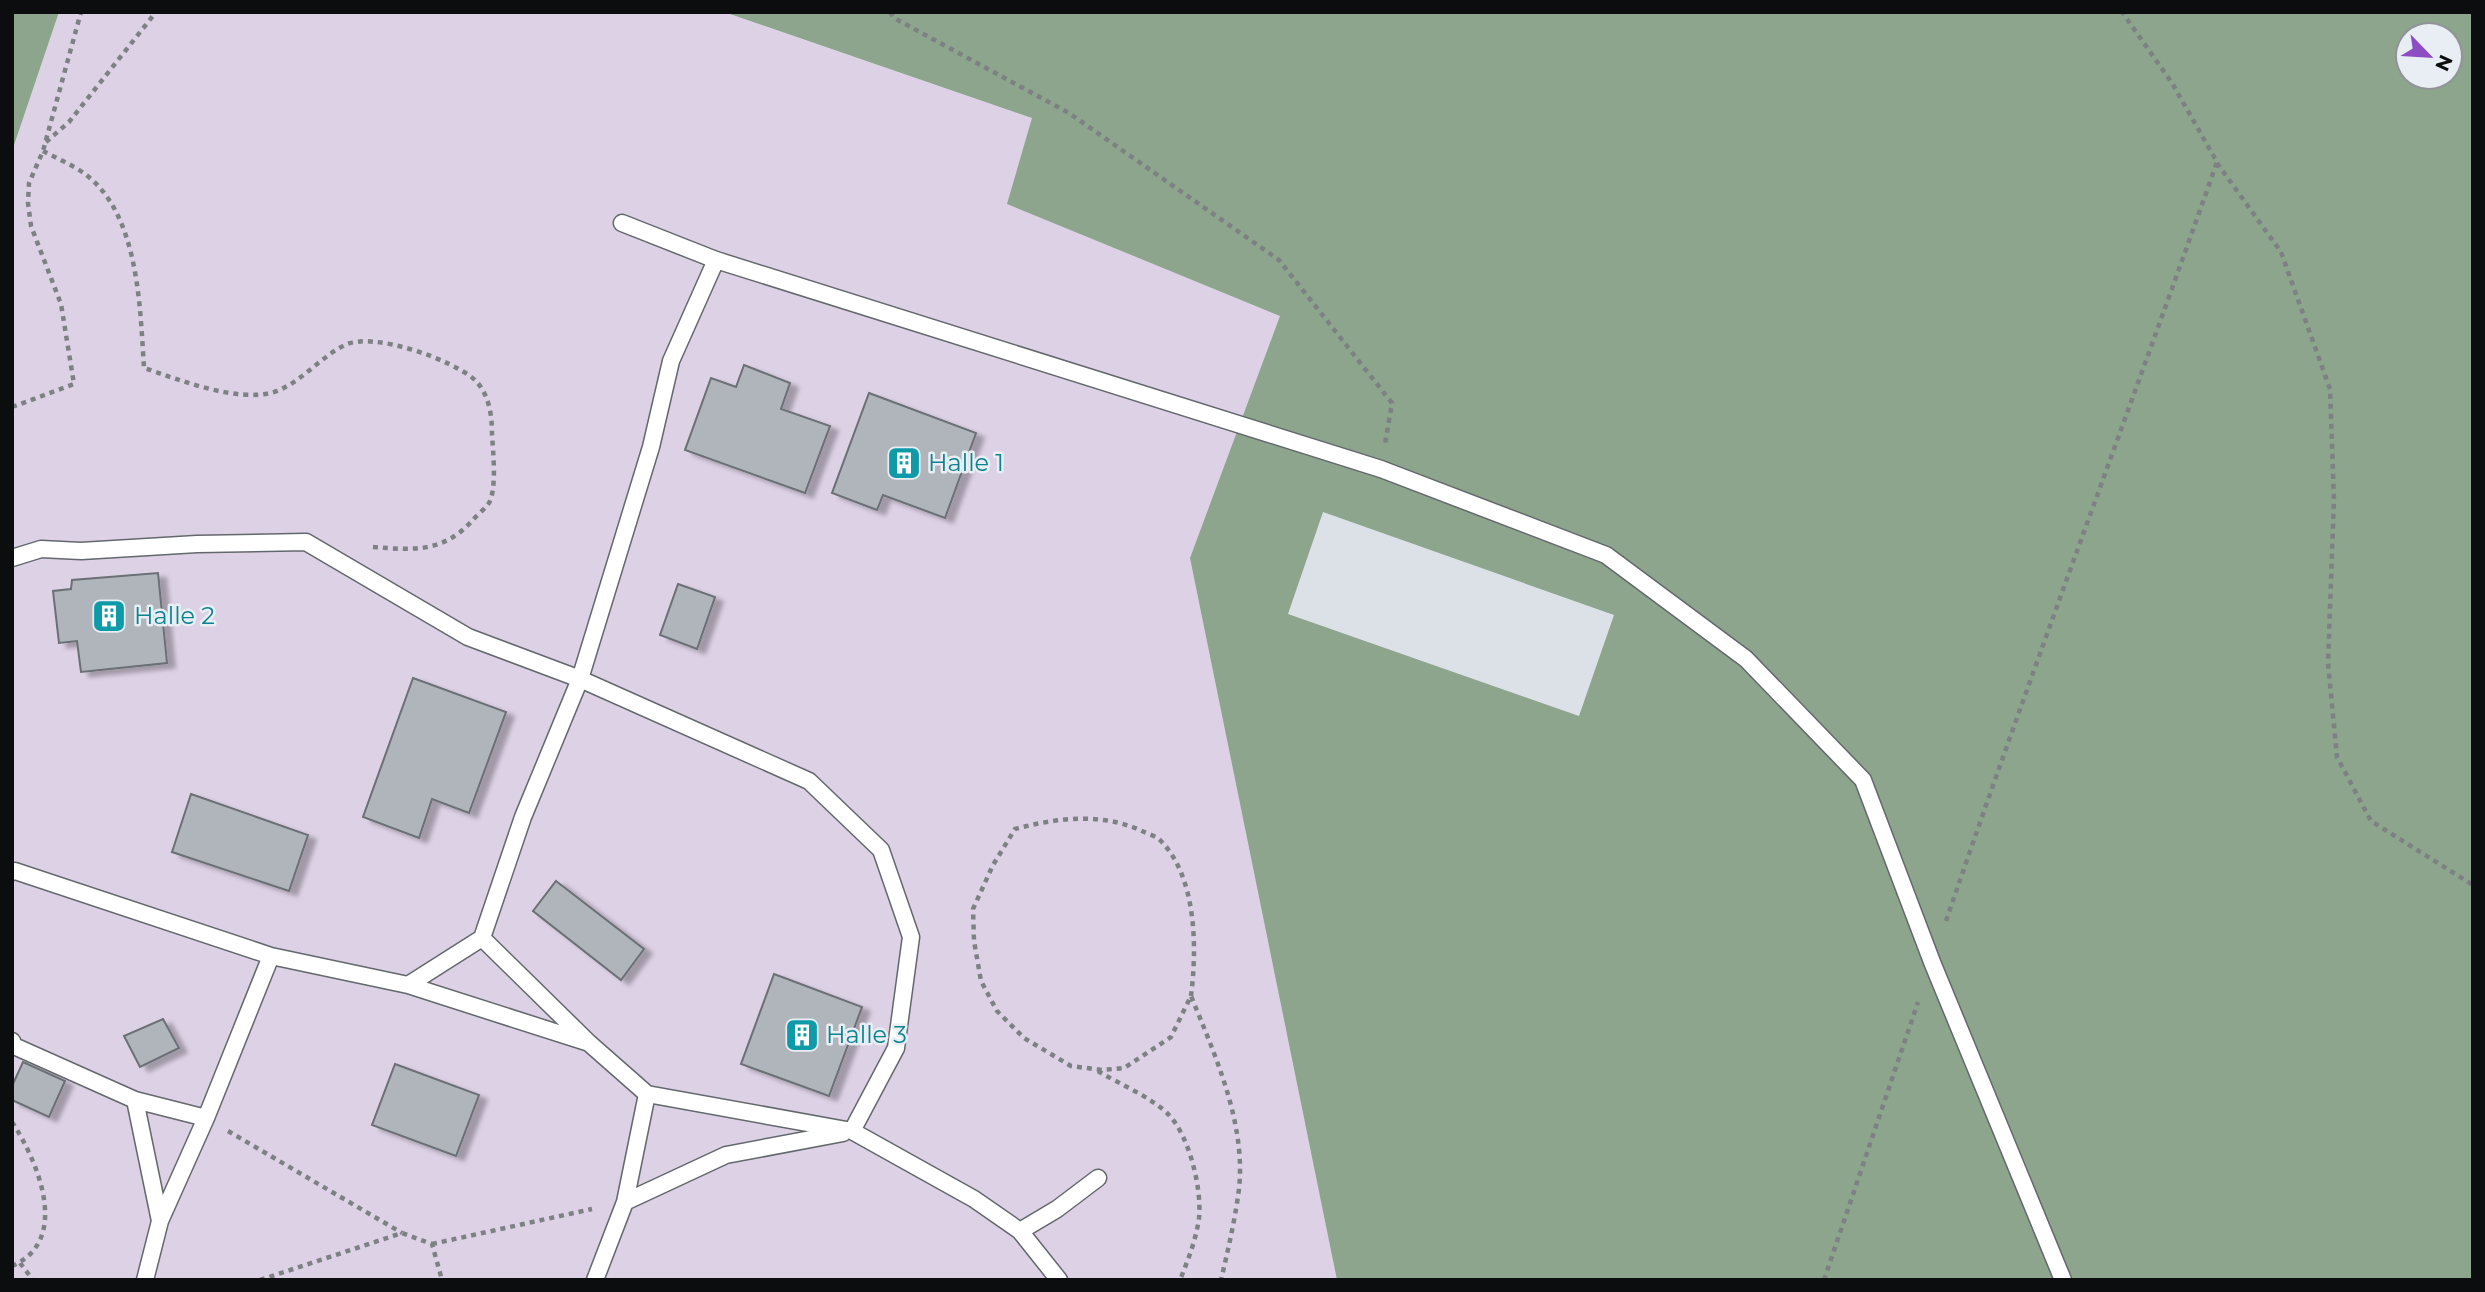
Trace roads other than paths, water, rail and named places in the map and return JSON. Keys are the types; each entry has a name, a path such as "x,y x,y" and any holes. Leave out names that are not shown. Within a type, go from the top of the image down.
{"lane":[{"path":"622,223 716,260 1381,469 1606,555 1746,659 1863,780 1932,962 2063,1280"},
{"path":"408,985 482,938 523,817 580,679 651,447 671,361 716,260"},
{"path":"12,558 41,549 81,551 197,544 306,542 468,637 580,679 808,781 881,849 911,937 897,1048 852,1131"},
{"path":"12,872 15,870 271,956 408,985 589,1043"},
{"path":"482,938 589,1043 647,1094 852,1131 974,1199 1020,1231 1059,1280"},
{"path":"145,1280 160,1222 206,1118 271,956"},
{"path":"12,1041 15,1046 135,1100 206,1118"},
{"path":"594,1280 625,1202 647,1094"},
{"path":"135,1100 160,1222"},
{"path":"625,1202 726,1155 852,1131"},
{"path":"1020,1231 1057,1209 1098,1178"}],"place":[{"name":"Halle 1","path":"904,463"},
{"name":"Halle 2","path":"109,616"},
{"name":"Halle 3","path":"802,1035"}]}
